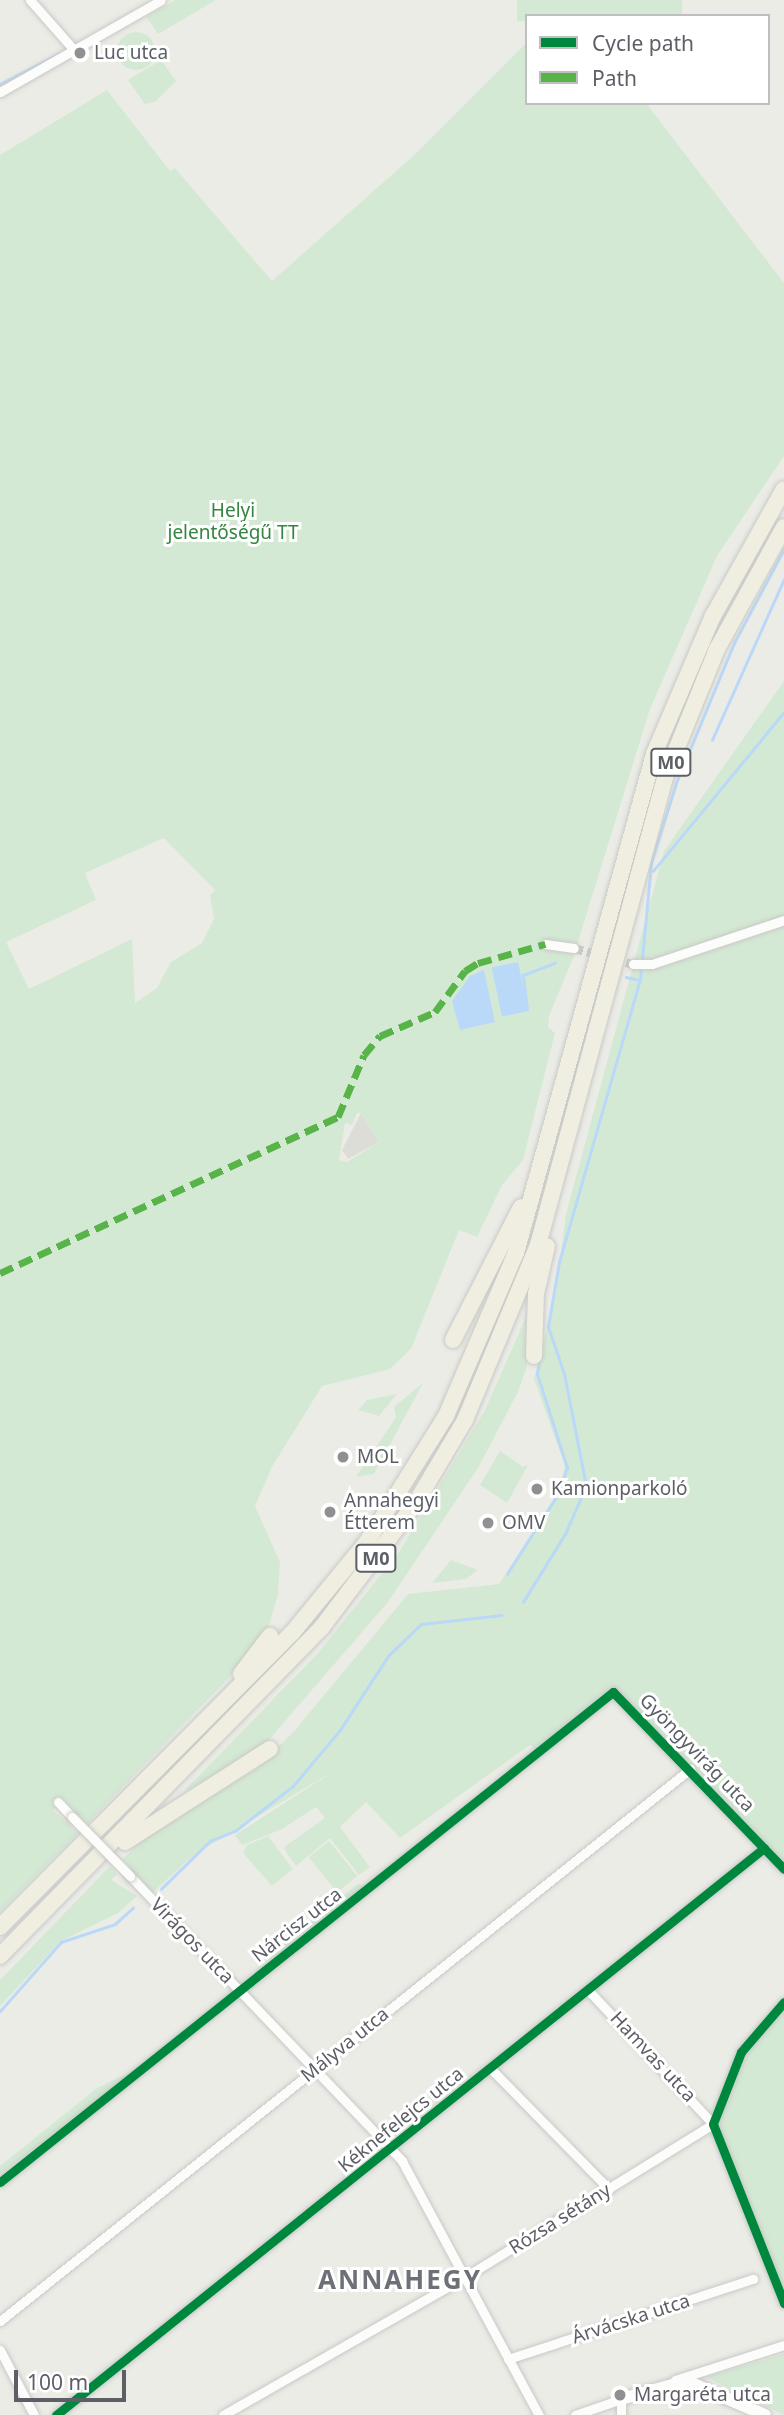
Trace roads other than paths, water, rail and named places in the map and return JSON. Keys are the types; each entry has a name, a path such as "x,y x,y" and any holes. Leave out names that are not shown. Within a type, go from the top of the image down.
{"highway":[{"name":"M0","path":"0,1927 204,1727 336,1581 430,1444 496,1308 543,1157 608,904 654,754 713,616 784,489"},
{"name":"M0","path":"0,1956 272,1684 348,1595 415,1504 493,1363 555,1189 662,788 717,649 784,527"},
{"path":"453,1340 496,1263 543,1157"},
{"path":"534,1356 536,1294 555,1214 555,1189"},
{"path":"204,1727 217,1701 270,1636"},
{"path":"95,1859 271,1749"}],"street":[{"path":"30,0 75,51"},
{"path":"0,92 162,0"},
{"path":"640,965 784,920"},
{"path":"545,944 574,948"},
{"name":"Gyöngyvirág utca","path":"613,1692 784,1869"},
{"name":"Nárcisz utca","path":"0,2182 613,1692"},
{"name":"Mályva utca","path":"0,2320 690,1769"},
{"name":"Virágos utca","path":"58,1802 240,1992 317,2067 393,2149 539,2415"},
{"name":"Kéknefelejcs utca","path":"56,2415 590,1992 764,1848"},
{"name":"Hamvas utca","path":"590,1992 713,2124"},
{"path":"784,2002 741,2052 713,2124 784,2303"},
{"path":"492,2070 609,2189"},
{"name":"Rózsa sétány","path":"223,2415 465,2277 713,2124"},
{"name":"Árvácska utca","path":"508,2359 753,2279"},
{"path":"575,2415 784,2345"},
{"path":"0,2350 3,2364 34,2415"},
{"path":"674,2381 712,2389 765,2415"},
{"path":"621,2399 621,2415"}],"water":[{"path":"518,962 528,1011 502,1017 492,968"},
{"path":"484,970 495,1022 460,1030 452,1001 470,976"}],"waterway":[{"path":"0,84 60,53"},
{"path":"626,977 640,980 651,863 676,783 734,643 784,549"},
{"path":"712,740 784,579"},
{"path":"653,871 784,712"},
{"path":"527,1009 523,975 555,963"},
{"path":"523,1602 565,1534 586,1486 564,1374 548,1327 559,1262 640,980"},
{"path":"507,1574 558,1494 567,1468 537,1374 539,1361"},
{"path":"161,1889 210,1841 235,1831 293,1786 340,1730 388,1656 421,1624 502,1615"},
{"path":"0,2011 61,1942 115,1924 133,1908"}],"tunnel":[{"path":"574,948 633,964"}],"place":[{"name":"Luc utca","path":"80,53"},
{"name":"MOL","path":"343,1457"},
{"name":"Kamionparkoló","path":"537,1489"},
{"name":"Annahegyi Étterem","path":"330,1512"},
{"name":"OMV","path":"488,1523"},
{"name":"Margaréta utca","path":"620,2395"}],"district":[{"name":"ANNAHEGY","path":"400,2280"}],"park label":[{"name":"Helyi jelentőségű TT","path":"233,522"}]}
